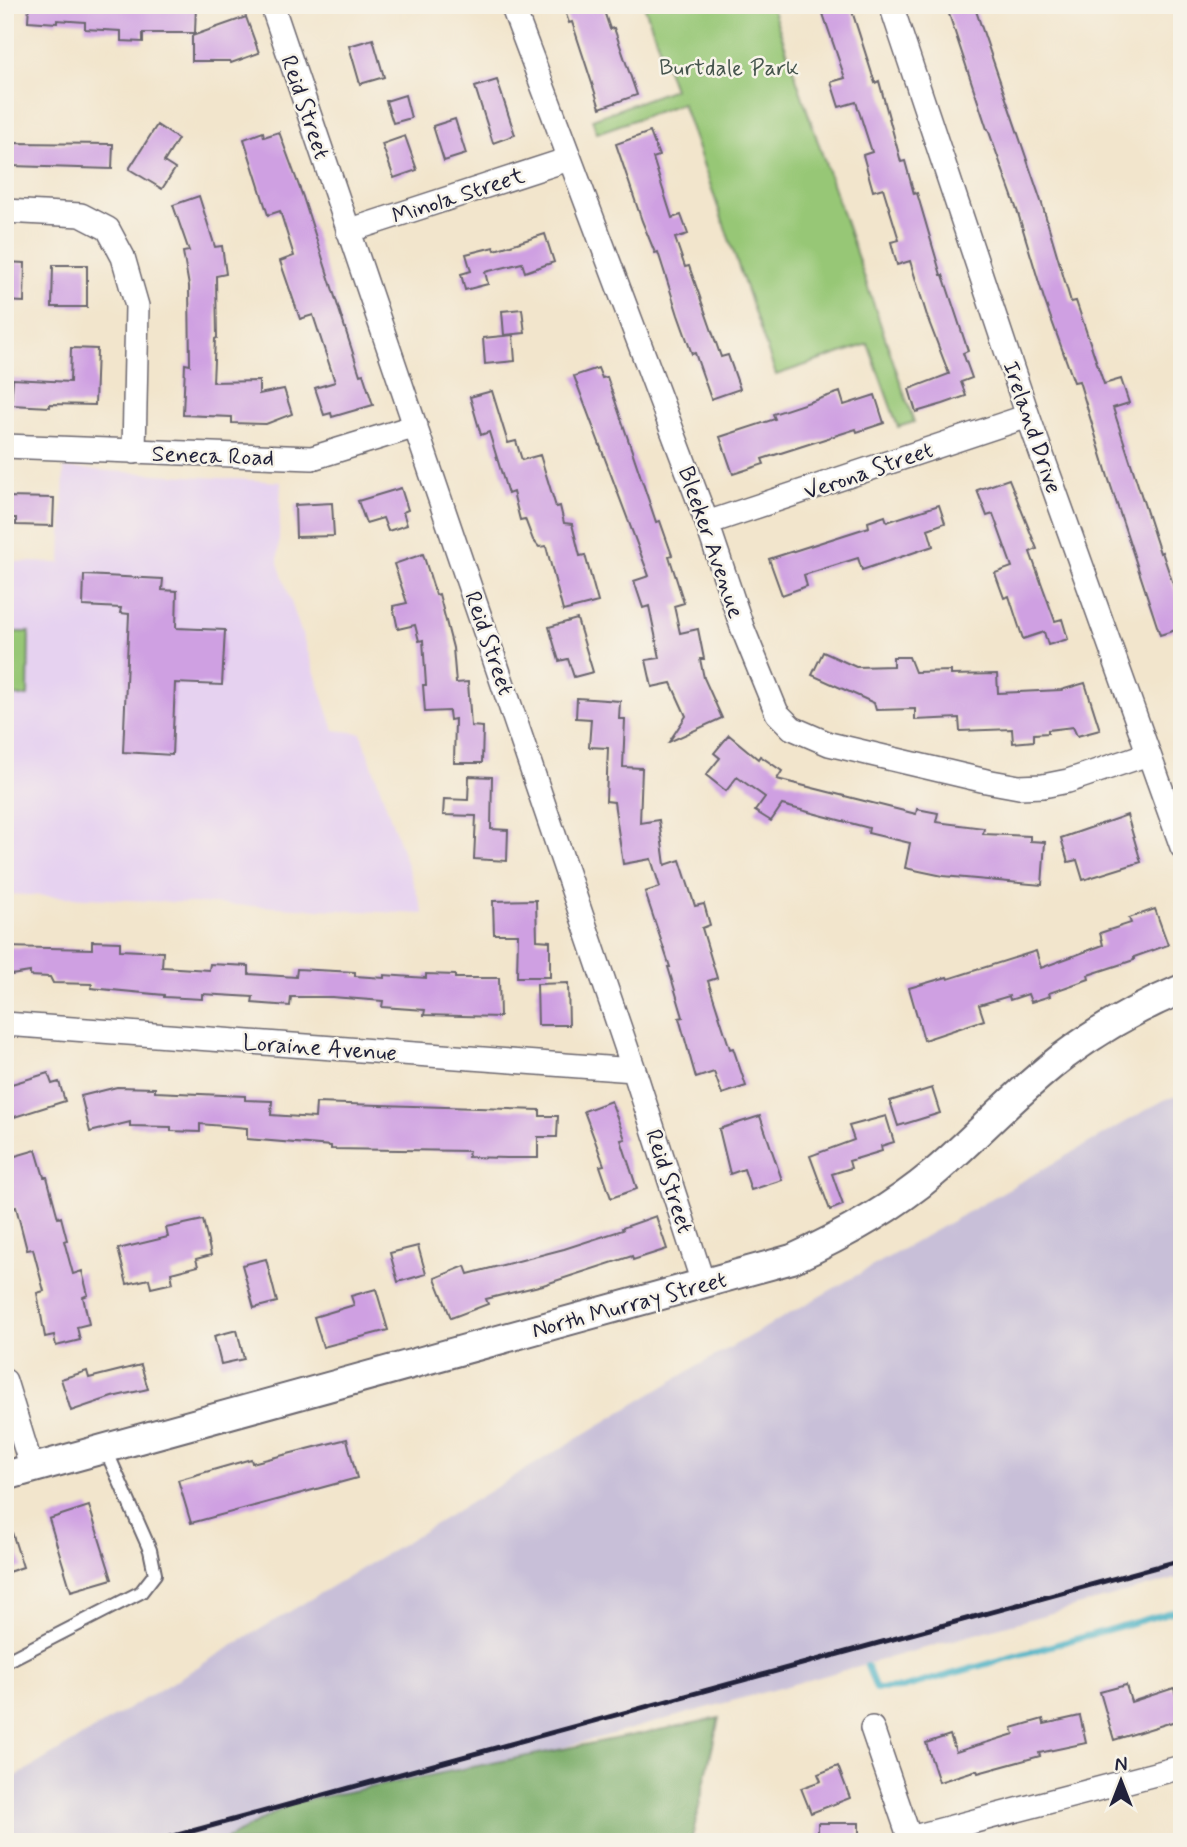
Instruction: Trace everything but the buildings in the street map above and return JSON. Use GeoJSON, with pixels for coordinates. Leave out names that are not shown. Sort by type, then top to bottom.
{"type":"FeatureCollection","features":[{"type":"Feature","properties":{"kind":"street","name":"Reid Street"},"geometry":{"type":"LineString","coordinates":[[272,5],[634,1070],[703,1283]]}},
{"type":"Feature","properties":{"kind":"street","name":"Bleeker Avenue"},"geometry":{"type":"LineString","coordinates":[[512,5],[777,713],[792,728],[829,744],[986,782],[1019,787],[1043,786],[1068,780],[1148,754]]}},
{"type":"Feature","properties":{"kind":"street","name":"Ireland Drive"},"geometry":{"type":"LineString","coordinates":[[891,5],[1028,416],[1182,847]]}},
{"type":"Feature","properties":{"kind":"street","name":"Minola Street"},"geometry":{"type":"LineString","coordinates":[[348,232],[569,159]]}},
{"type":"Feature","properties":{"kind":"street"},"geometry":{"type":"LineString","coordinates":[[5,211],[81,215],[108,229],[123,257],[137,306],[134,452]]}},
{"type":"Feature","properties":{"kind":"street","name":"Verona Street"},"geometry":{"type":"LineString","coordinates":[[707,523],[1028,416]]}},
{"type":"Feature","properties":{"kind":"street","name":"Seneca Road"},"geometry":{"type":"LineString","coordinates":[[5,446],[312,458],[416,426]]}},
{"type":"Feature","properties":{"kind":"street","name":"North Murray Street"},"geometry":{"type":"LineString","coordinates":[[18,1473],[792,1259],[840,1238],[883,1211],[933,1174],[1075,1048],[1134,1011],[1182,989]]}},
{"type":"Feature","properties":{"kind":"street","name":"Loraine Avenue"},"geometry":{"type":"LineString","coordinates":[[5,1024],[634,1070]]}},
{"type":"Feature","properties":{"kind":"street"},"geometry":{"type":"LineString","coordinates":[[5,1381],[18,1473]]}},
{"type":"Feature","properties":{"kind":"street"},"geometry":{"type":"LineString","coordinates":[[872,1728],[911,1840],[1181,1769]]}},
{"type":"Feature","properties":{"kind":"lane"},"geometry":{"type":"LineString","coordinates":[[5,1662],[141,1592],[155,1574],[150,1550],[105,1448]]}},
{"type":"Feature","properties":{"kind":"shaded area"},"geometry":{"type":"Polygon","coordinates":[[[64,468],[281,482],[278,563],[334,730],[361,733],[424,914],[5,894],[5,561],[61,563],[64,468]]]}},
{"type":"Feature","properties":{"kind":"shaded area"},"geometry":{"type":"Polygon","coordinates":[[[1182,1095],[1182,1577],[220,1842],[5,1842],[5,1783],[694,1368],[1166,1099],[1182,1095]]]}},
{"type":"Feature","properties":{"kind":"green space","name":"Burtdale Park"},"geometry":{"type":"Polygon","coordinates":[[[644,5],[771,5],[914,422],[898,427],[868,344],[776,375],[682,103],[597,133],[592,119],[674,89],[644,5]]]}},
{"type":"Feature","properties":{"kind":"green space"},"geometry":{"type":"Polygon","coordinates":[[[5,632],[29,632],[28,696],[5,696],[5,632]]]}},
{"type":"Feature","properties":{"kind":"green space"},"geometry":{"type":"Polygon","coordinates":[[[719,1718],[691,1842],[222,1842],[292,1803],[719,1718]]]}},
{"type":"Feature","properties":{"kind":"waterway"},"geometry":{"type":"LineString","coordinates":[[867,1666],[876,1689],[902,1688],[1182,1609]]}},
{"type":"Feature","properties":{"kind":"railway"},"geometry":{"type":"LineString","coordinates":[[152,1842],[1182,1560]]}}]}
